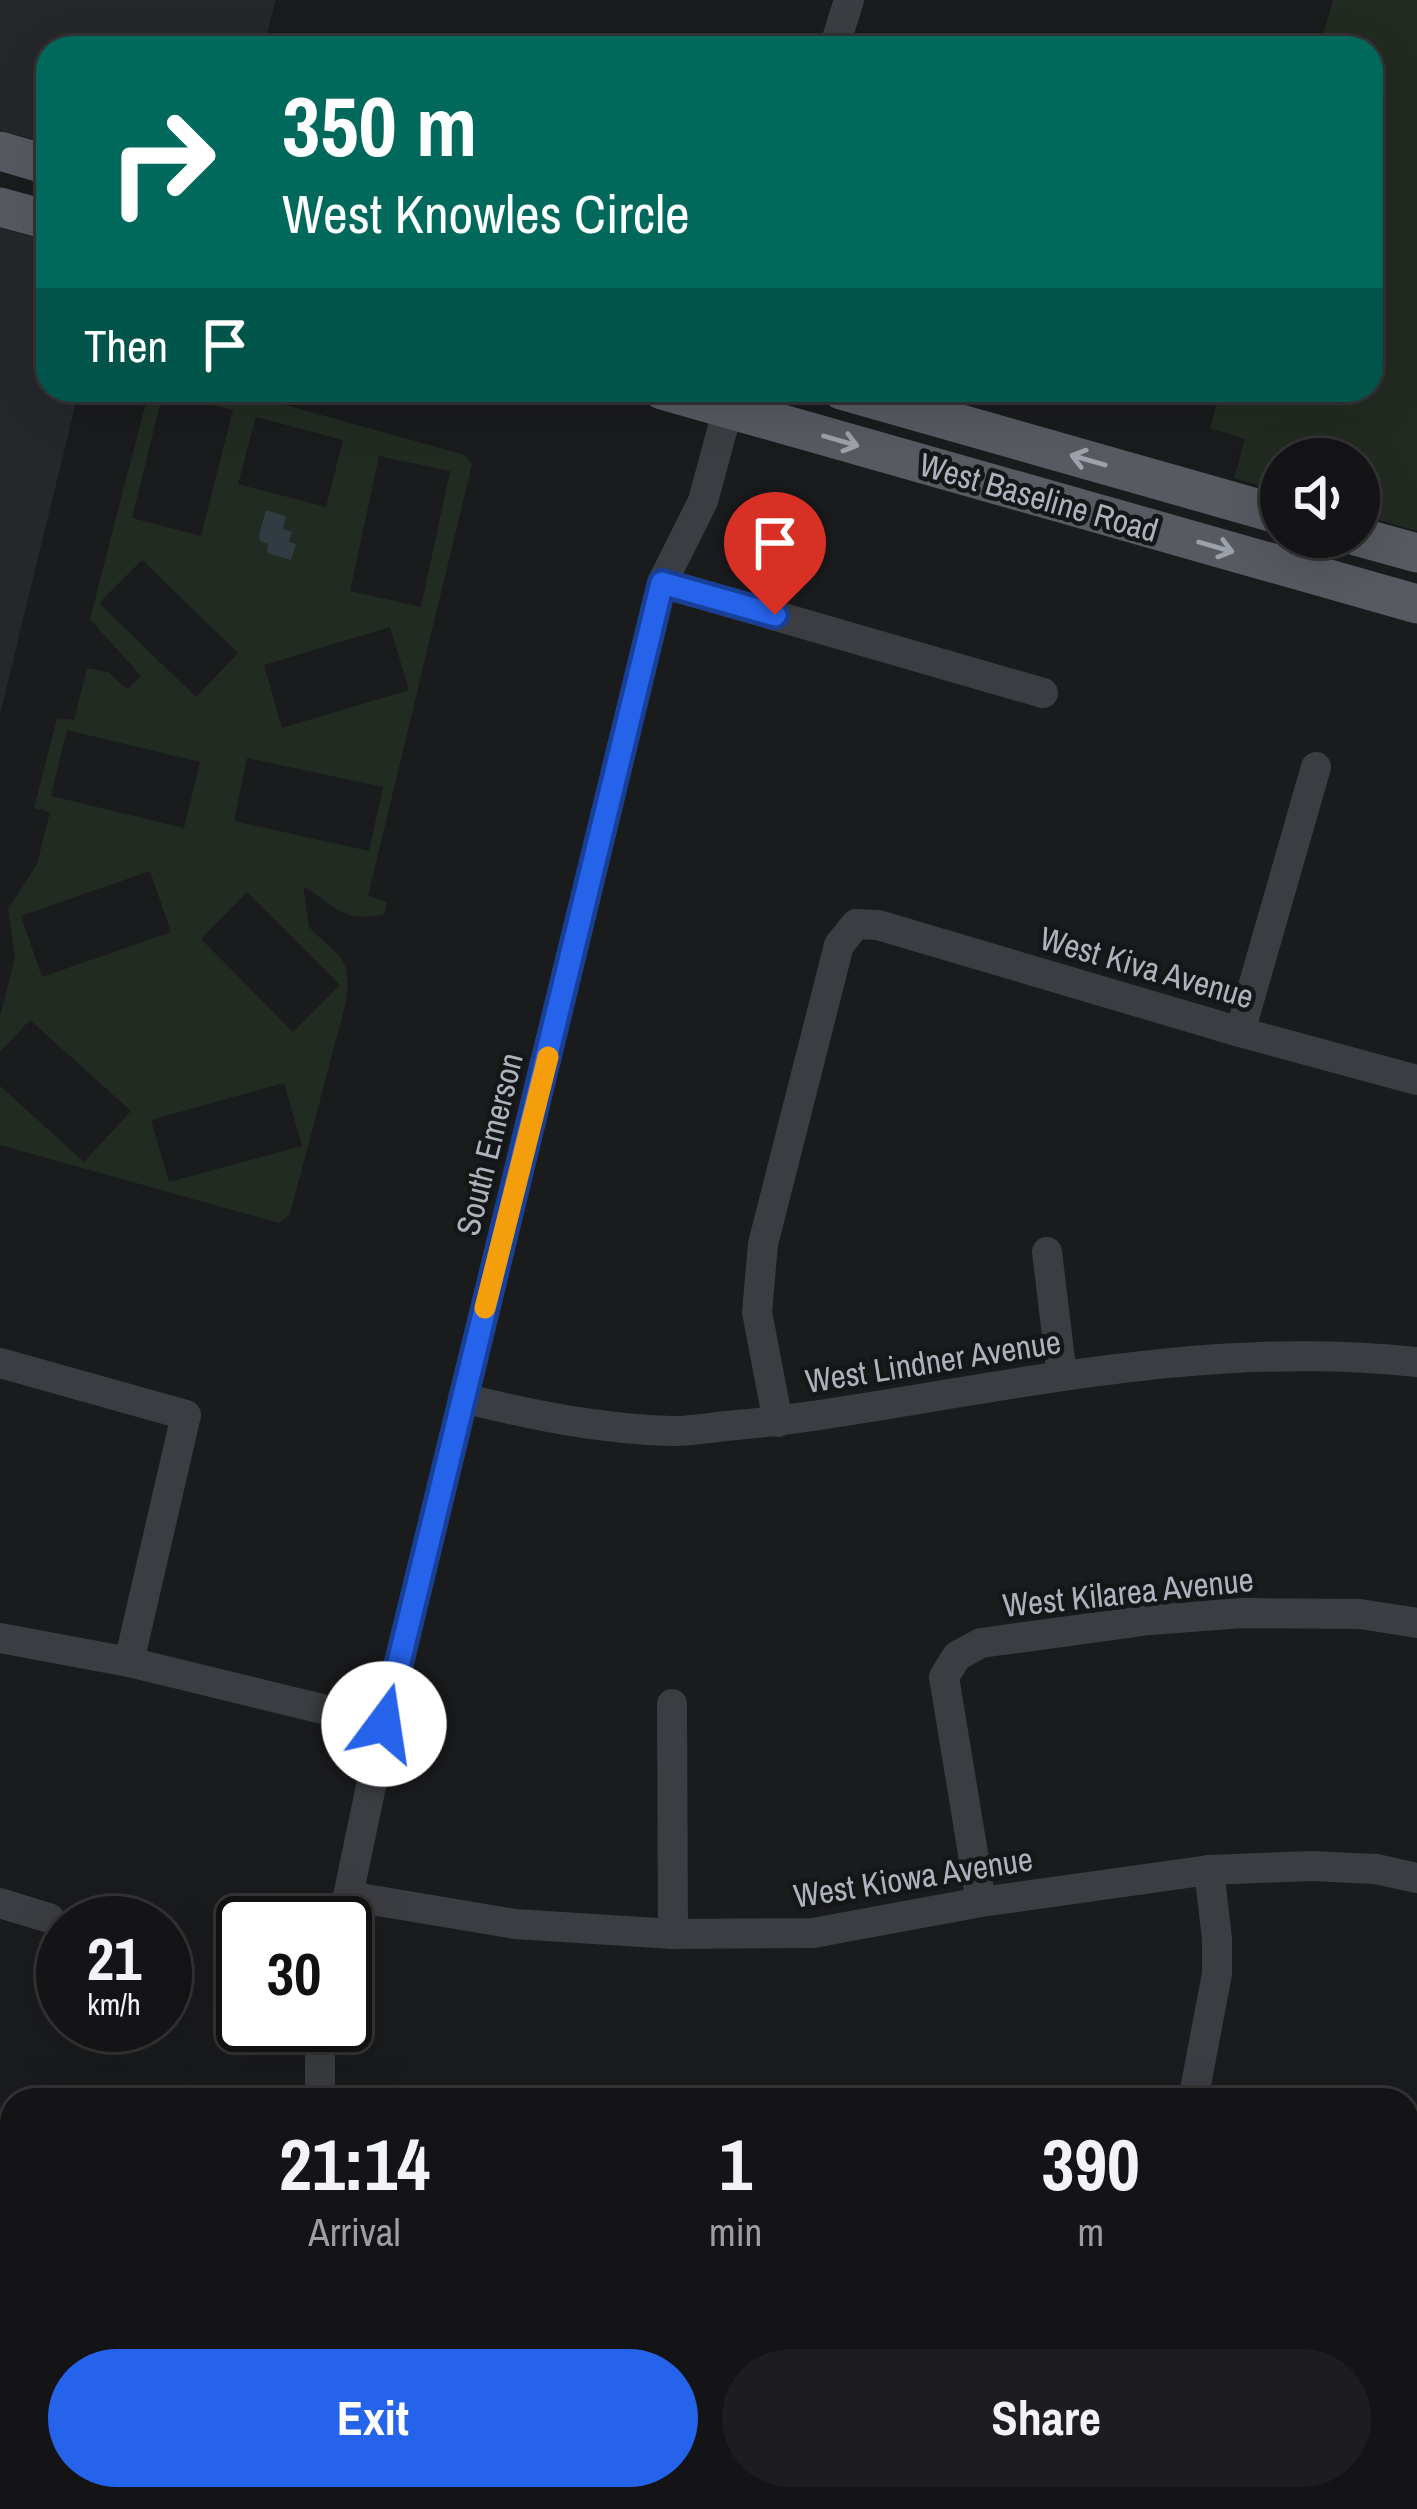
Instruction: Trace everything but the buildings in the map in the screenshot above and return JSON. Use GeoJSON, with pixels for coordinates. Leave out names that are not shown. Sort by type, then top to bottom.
{"type":"FeatureCollection","features":[{"type":"Feature","properties":{"kind":"main road"},"geometry":{"type":"LineString","coordinates":[[0,151],[36,162]]}},
{"type":"Feature","properties":{"kind":"main road"},"geometry":{"type":"LineString","coordinates":[[0,207],[36,217]]}},
{"type":"Feature","properties":{"kind":"main road","name":"West Baseline Road"},"geometry":{"type":"LineString","coordinates":[[738,402],[1417,604]]}},
{"type":"Feature","properties":{"kind":"main road","name":"West Baseline Road"},"geometry":{"type":"LineString","coordinates":[[883,402],[1260,509]]}},
{"type":"Feature","properties":{"kind":"main road"},"geometry":{"type":"LineString","coordinates":[[1380,543],[1417,554]]}},
{"type":"Feature","properties":{"kind":"street"},"geometry":{"type":"LineString","coordinates":[[838,36],[849,0]]}},
{"type":"Feature","properties":{"kind":"street","name":"South Emerson"},"geometry":{"type":"LineString","coordinates":[[345,1896],[662,583],[703,502],[730,402]]}},
{"type":"Feature","properties":{"kind":"street"},"geometry":{"type":"LineString","coordinates":[[662,583],[1043,693]]}},
{"type":"Feature","properties":{"kind":"street"},"geometry":{"type":"LineString","coordinates":[[1240,1032],[1316,766]]}},
{"type":"Feature","properties":{"kind":"street","name":"West Kiva Avenue"},"geometry":{"type":"LineString","coordinates":[[778,1422],[758,1312],[763,1244],[839,944],[856,924],[878,925],[1417,1080]]}},
{"type":"Feature","properties":{"kind":"street"},"geometry":{"type":"LineString","coordinates":[[1047,1252],[1062,1376]]}},
{"type":"Feature","properties":{"kind":"street","name":"West Lindner Avenue"},"geometry":{"type":"LineString","coordinates":[[463,1398],[562,1421],[673,1431],[778,1422],[1191,1359],[1372,1357],[1417,1362]]}},
{"type":"Feature","properties":{"kind":"street"},"geometry":{"type":"LineString","coordinates":[[0,1363],[186,1415],[129,1662]]}},
{"type":"Feature","properties":{"kind":"street","name":"West Kilarea Avenue"},"geometry":{"type":"LineString","coordinates":[[980,1902],[944,1677],[957,1656],[981,1642],[1243,1613],[1360,1614],[1417,1623]]}},
{"type":"Feature","properties":{"kind":"street"},"geometry":{"type":"LineString","coordinates":[[0,1638],[129,1662],[384,1724]]}},
{"type":"Feature","properties":{"kind":"street"},"geometry":{"type":"LineString","coordinates":[[673,1704],[673,1934]]}},
{"type":"Feature","properties":{"kind":"street","name":"West Kiowa Avenue"},"geometry":{"type":"LineString","coordinates":[[372,1912],[673,1934],[812,1933],[980,1902],[1209,1870],[1312,1866],[1376,1869],[1417,1878]]}},
{"type":"Feature","properties":{"kind":"street"},"geometry":{"type":"LineString","coordinates":[[1195,2088],[1217,1974],[1209,1870]]}},
{"type":"Feature","properties":{"kind":"street"},"geometry":{"type":"LineString","coordinates":[[0,1903],[36,1914]]}},
{"type":"Feature","properties":{"kind":"street"},"geometry":{"type":"LineString","coordinates":[[320,2052],[320,2088]]}},
{"type":"Feature","properties":{"kind":"shaded area"},"geometry":{"type":"Polygon","coordinates":[[[0,0],[276,0],[266,36],[36,36],[36,140],[0,130],[0,0]]]}},
{"type":"Feature","properties":{"kind":"shaded area"},"geometry":{"type":"Polygon","coordinates":[[[1333,0],[1417,0],[1417,531],[1380,520],[1380,438],[1260,438],[1260,486],[1234,478],[1245,439],[1210,428],[1218,402],[1383,402],[1383,36],[1322,36],[1333,0]]]}},
{"type":"Feature","properties":{"kind":"shaded area"},"geometry":{"type":"Polygon","coordinates":[[[0,228],[36,238],[36,402],[76,402],[0,714],[0,228]]]}},
{"type":"Feature","properties":{"kind":"shaded area"},"geometry":{"type":"Polygon","coordinates":[[[146,402],[161,402],[132,518],[201,536],[233,410],[200,402],[275,402],[465,455],[472,464],[368,896],[387,902],[384,914],[349,915],[303,886],[309,927],[345,965],[346,1002],[290,1214],[279,1223],[0,1145],[0,1086],[84,1162],[131,1111],[30,1020],[0,1052],[0,1016],[15,957],[8,909],[37,864],[50,812],[34,808],[57,718],[74,720],[87,668],[108,672],[127,689],[141,676],[90,619],[146,402]],[[256,417],[238,484],[326,507],[343,440],[256,417]],[[379,456],[350,591],[421,607],[450,471],[379,456]],[[142,560],[99,603],[196,697],[238,653],[142,560]],[[390,627],[264,665],[282,728],[409,690],[390,627]],[[67,730],[51,796],[184,828],[200,762],[67,730]],[[247,758],[234,821],[369,851],[383,787],[247,758]],[[150,871],[21,916],[42,977],[171,932],[150,871]],[[247,892],[201,939],[293,1032],[340,985],[247,892]],[[284,1083],[151,1120],[169,1182],[302,1146],[284,1083]]]}},
{"type":"Feature","properties":{"kind":"shaded area"},"geometry":{"type":"Polygon","coordinates":[[[266,510],[286,516],[283,529],[292,532],[289,542],[296,544],[291,560],[267,553],[268,544],[260,541],[266,510]]]}},
{"type":"Feature","properties":{"kind":"slow traffic"},"geometry":{"type":"LineString","coordinates":[[485,1308],[548,1057]]}},
{"type":"Feature","properties":{"kind":"route"},"geometry":{"type":"LineString","coordinates":[[384,1724],[662,583],[775,615]]}}]}
